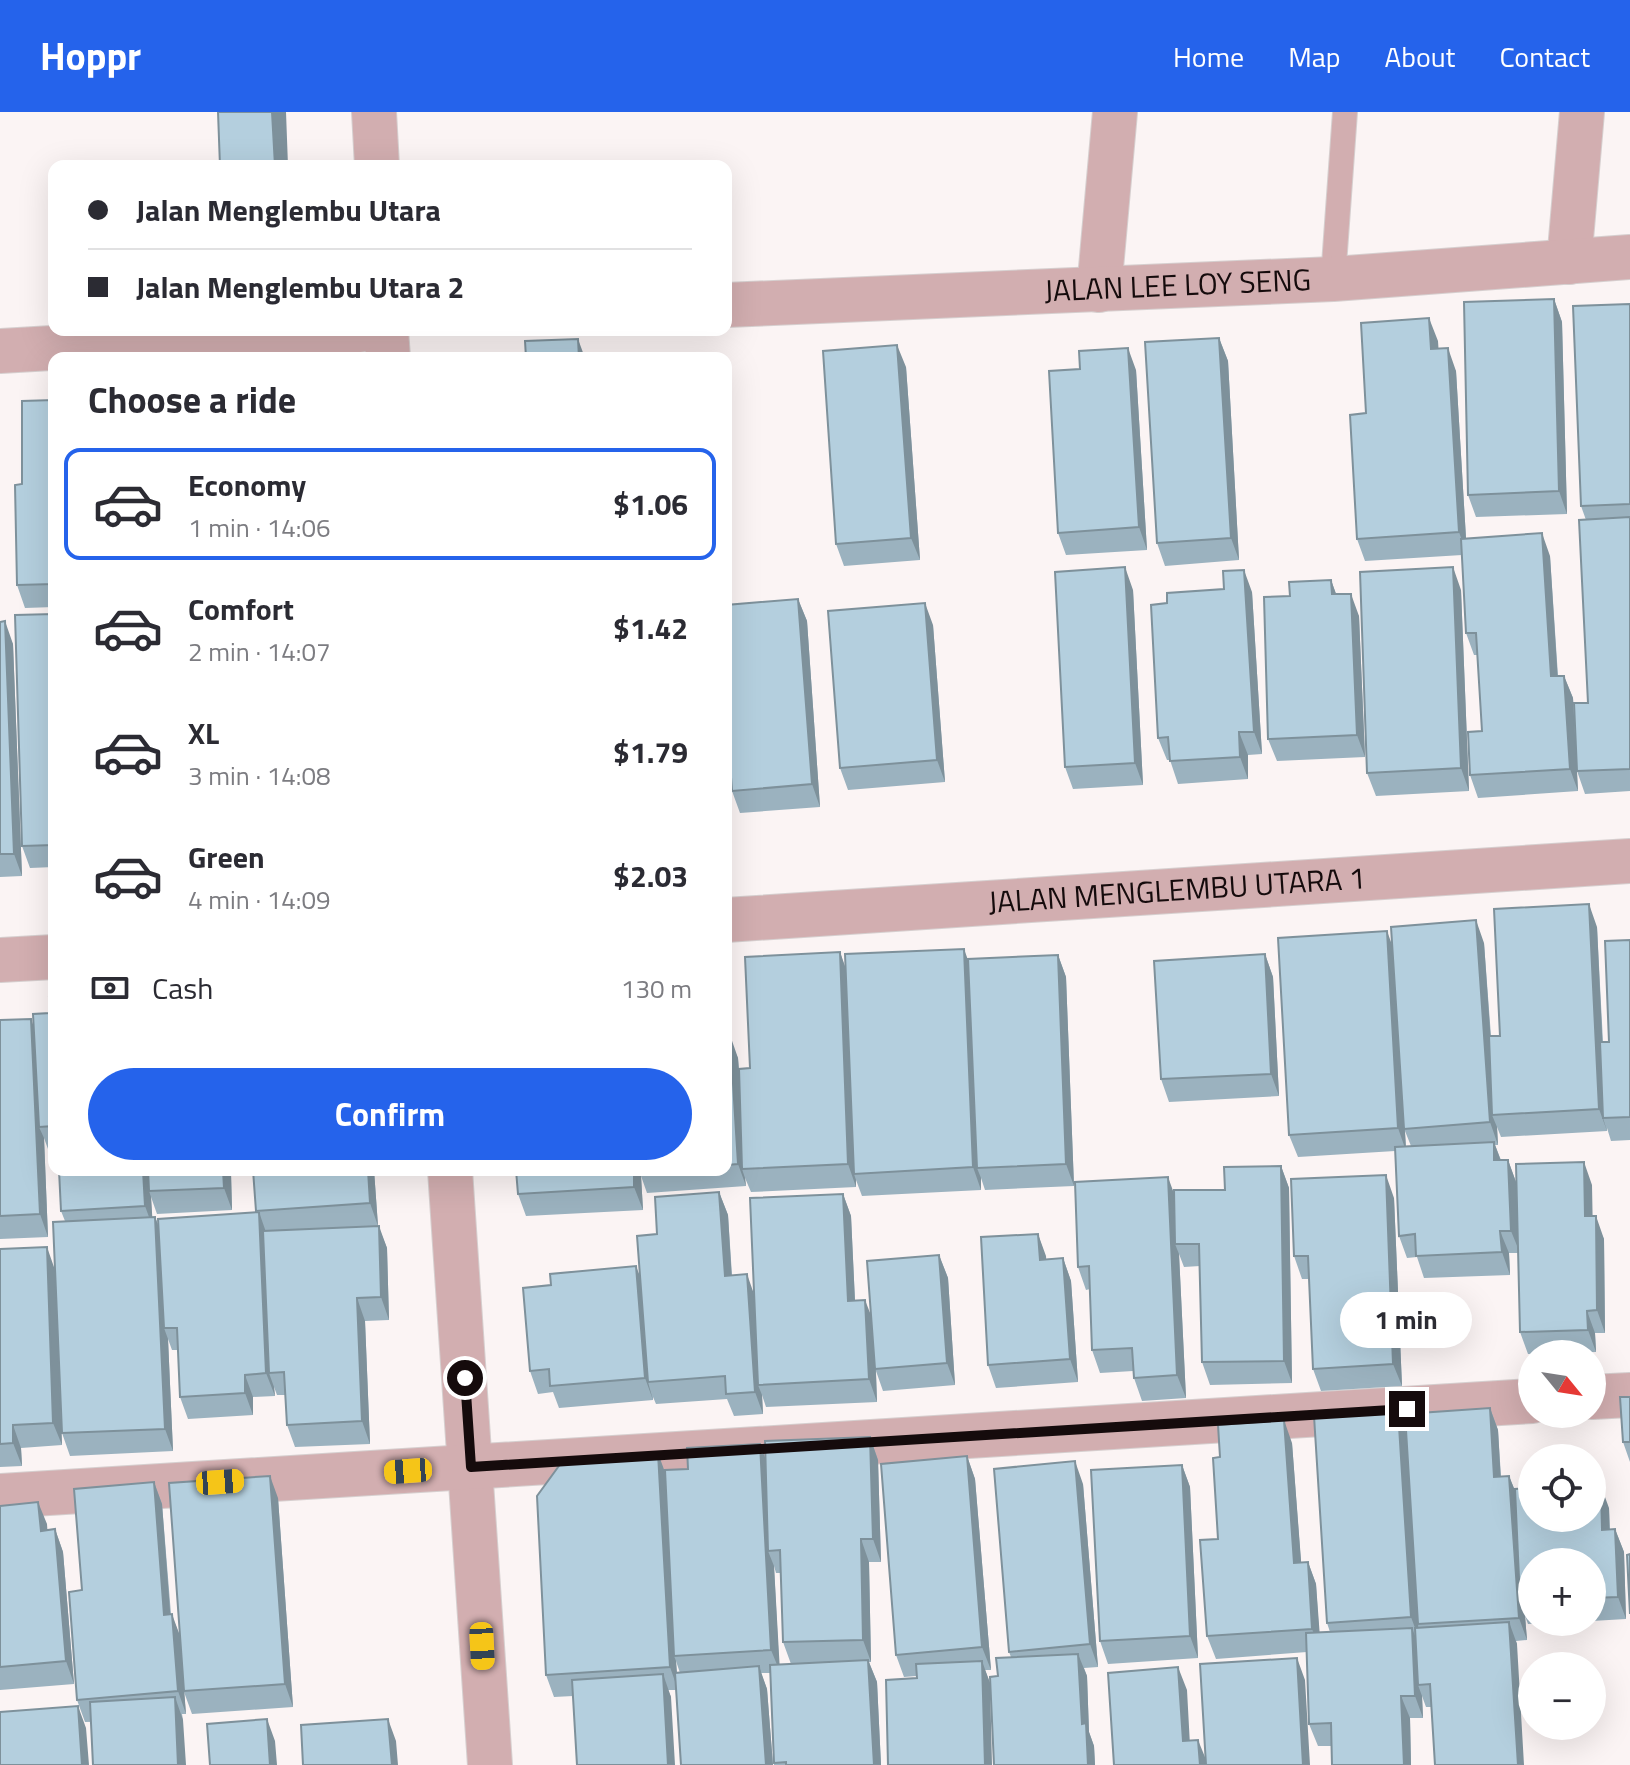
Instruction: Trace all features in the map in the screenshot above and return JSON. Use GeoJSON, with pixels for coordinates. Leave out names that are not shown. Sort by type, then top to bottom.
{"type":"FeatureCollection","features":[{"type":"Feature","properties":{"kind":"street"},"geometry":{"type":"LineString","coordinates":[[374,112],[377,160]]}},
{"type":"Feature","properties":{"kind":"street"},"geometry":{"type":"LineString","coordinates":[[1099,290],[1115,112]]}},
{"type":"Feature","properties":{"kind":"street"},"geometry":{"type":"LineString","coordinates":[[1569,262],[1582,112]]}},
{"type":"Feature","properties":{"kind":"street","name":"JALAN LEE LOY SENG"},"geometry":{"type":"LineString","coordinates":[[732,305],[1333,279],[1630,257]]}},
{"type":"Feature","properties":{"kind":"street"},"geometry":{"type":"LineString","coordinates":[[0,351],[256,336]]}},
{"type":"Feature","properties":{"kind":"street","name":"JALAN MENGLEMBU UTARA 1"},"geometry":{"type":"LineString","coordinates":[[732,920],[1630,861]]}},
{"type":"Feature","properties":{"kind":"street"},"geometry":{"type":"LineString","coordinates":[[0,960],[48,957]]}},
{"type":"Feature","properties":{"kind":"street"},"geometry":{"type":"LineString","coordinates":[[450,1176],[490,1765]]}},
{"type":"Feature","properties":{"kind":"street"},"geometry":{"type":"LineString","coordinates":[[1606,1396],[1630,1395]]}},
{"type":"Feature","properties":{"kind":"street"},"geometry":{"type":"LineString","coordinates":[[0,1496],[1518,1402]]}},
{"type":"Feature","properties":{"kind":"lane"},"geometry":{"type":"LineString","coordinates":[[1333,279],[1345,112]]}},
{"type":"Feature","properties":{"kind":"building"},"geometry":{"type":"Polygon","coordinates":[[[218,112],[272,112],[275,160],[220,160],[218,112]]]}},
{"type":"Feature","properties":{"kind":"building"},"geometry":{"type":"Polygon","coordinates":[[[1554,299],[1559,491],[1468,495],[1464,302],[1554,299]]]}},
{"type":"Feature","properties":{"kind":"building"},"geometry":{"type":"Polygon","coordinates":[[[1630,304],[1630,504],[1581,506],[1573,306],[1630,304]]]}},
{"type":"Feature","properties":{"kind":"building"},"geometry":{"type":"Polygon","coordinates":[[[1429,318],[1431,349],[1448,348],[1459,532],[1357,539],[1350,415],[1366,413],[1361,323],[1429,318]]]}},
{"type":"Feature","properties":{"kind":"building"},"geometry":{"type":"Polygon","coordinates":[[[1219,338],[1231,538],[1157,543],[1145,342],[1219,338]]]}},
{"type":"Feature","properties":{"kind":"building"},"geometry":{"type":"Polygon","coordinates":[[[578,339],[579,352],[526,352],[525,341],[578,339]]]}},
{"type":"Feature","properties":{"kind":"building"},"geometry":{"type":"Polygon","coordinates":[[[897,345],[911,538],[836,544],[823,351],[897,345]]]}},
{"type":"Feature","properties":{"kind":"building"},"geometry":{"type":"Polygon","coordinates":[[[1128,348],[1139,527],[1058,533],[1049,371],[1080,369],[1079,351],[1128,348]]]}},
{"type":"Feature","properties":{"kind":"building"},"geometry":{"type":"Polygon","coordinates":[[[48,400],[48,584],[17,585],[15,485],[22,484],[22,401],[48,400]]]}},
{"type":"Feature","properties":{"kind":"building"},"geometry":{"type":"Polygon","coordinates":[[[1630,517],[1630,769],[1577,771],[1574,703],[1588,703],[1579,520],[1630,517]]]}},
{"type":"Feature","properties":{"kind":"building"},"geometry":{"type":"Polygon","coordinates":[[[1542,533],[1551,676],[1564,676],[1570,769],[1470,775],[1468,732],[1482,731],[1476,633],[1466,633],[1461,539],[1542,533]]]}},
{"type":"Feature","properties":{"kind":"building"},"geometry":{"type":"Polygon","coordinates":[[[1125,567],[1135,763],[1065,767],[1055,572],[1125,567]]]}},
{"type":"Feature","properties":{"kind":"building"},"geometry":{"type":"Polygon","coordinates":[[[1453,567],[1461,768],[1367,773],[1360,572],[1453,567]]]}},
{"type":"Feature","properties":{"kind":"building"},"geometry":{"type":"Polygon","coordinates":[[[1244,570],[1254,732],[1239,732],[1240,757],[1170,761],[1168,737],[1158,738],[1151,605],[1167,603],[1167,593],[1224,589],[1223,571],[1244,570]]]}},
{"type":"Feature","properties":{"kind":"building"},"geometry":{"type":"Polygon","coordinates":[[[1331,580],[1332,594],[1351,594],[1357,735],[1268,739],[1264,597],[1290,596],[1289,582],[1331,580]]]}},
{"type":"Feature","properties":{"kind":"building"},"geometry":{"type":"Polygon","coordinates":[[[798,599],[812,784],[732,791],[732,604],[798,599]]]}},
{"type":"Feature","properties":{"kind":"building"},"geometry":{"type":"Polygon","coordinates":[[[925,603],[937,760],[840,768],[828,611],[925,603]]]}},
{"type":"Feature","properties":{"kind":"building"},"geometry":{"type":"Polygon","coordinates":[[[48,614],[48,845],[22,846],[15,615],[48,614]]]}},
{"type":"Feature","properties":{"kind":"building"},"geometry":{"type":"Polygon","coordinates":[[[5,621],[14,854],[0,854],[0,622],[5,621]]]}},
{"type":"Feature","properties":{"kind":"building"},"geometry":{"type":"Polygon","coordinates":[[[1589,904],[1599,1109],[1492,1115],[1489,1036],[1500,1036],[1494,909],[1589,904]]]}},
{"type":"Feature","properties":{"kind":"building"},"geometry":{"type":"Polygon","coordinates":[[[1476,920],[1490,1122],[1404,1129],[1391,927],[1476,920]]]}},
{"type":"Feature","properties":{"kind":"building"},"geometry":{"type":"Polygon","coordinates":[[[1387,931],[1398,1128],[1289,1135],[1278,938],[1387,931]]]}},
{"type":"Feature","properties":{"kind":"building"},"geometry":{"type":"Polygon","coordinates":[[[1630,940],[1630,1117],[1603,1118],[1600,1042],[1609,1042],[1605,941],[1630,940]]]}},
{"type":"Feature","properties":{"kind":"building"},"geometry":{"type":"Polygon","coordinates":[[[964,949],[973,1167],[854,1174],[845,954],[964,949]]]}},
{"type":"Feature","properties":{"kind":"building"},"geometry":{"type":"Polygon","coordinates":[[[840,952],[848,1164],[742,1169],[739,1069],[750,1068],[745,957],[840,952]]]}},
{"type":"Feature","properties":{"kind":"building"},"geometry":{"type":"Polygon","coordinates":[[[1265,954],[1271,1074],[1161,1079],[1154,961],[1265,954]]]}},
{"type":"Feature","properties":{"kind":"building"},"geometry":{"type":"Polygon","coordinates":[[[1058,955],[1066,1164],[977,1168],[968,959],[1058,955]]]}},
{"type":"Feature","properties":{"kind":"building"},"geometry":{"type":"Polygon","coordinates":[[[48,1013],[48,1126],[39,1127],[33,1014],[48,1013]]]}},
{"type":"Feature","properties":{"kind":"building"},"geometry":{"type":"Polygon","coordinates":[[[31,1019],[40,1214],[0,1216],[0,1020],[31,1019]]]}},
{"type":"Feature","properties":{"kind":"building"},"geometry":{"type":"Polygon","coordinates":[[[732,1067],[738,1164],[732,1164],[732,1067]]]}},
{"type":"Feature","properties":{"kind":"building"},"geometry":{"type":"Polygon","coordinates":[[[1494,1142],[1494,1160],[1508,1160],[1511,1231],[1500,1231],[1502,1252],[1416,1256],[1415,1234],[1399,1236],[1395,1147],[1494,1142]]]}},
{"type":"Feature","properties":{"kind":"building"},"geometry":{"type":"Polygon","coordinates":[[[1584,1162],[1585,1216],[1596,1216],[1597,1310],[1587,1311],[1588,1330],[1520,1332],[1516,1164],[1584,1162]]]}},
{"type":"Feature","properties":{"kind":"building"},"geometry":{"type":"Polygon","coordinates":[[[1281,1166],[1284,1361],[1202,1362],[1199,1244],[1175,1244],[1174,1190],[1225,1190],[1224,1167],[1281,1166]]]}},
{"type":"Feature","properties":{"kind":"building"},"geometry":{"type":"Polygon","coordinates":[[[1386,1175],[1393,1364],[1313,1369],[1308,1256],[1294,1256],[1291,1179],[1386,1175]]]}},
{"type":"Feature","properties":{"kind":"building"},"geometry":{"type":"Polygon","coordinates":[[[59,1176],[143,1176],[145,1206],[61,1211],[59,1176]]]}},
{"type":"Feature","properties":{"kind":"building"},"geometry":{"type":"Polygon","coordinates":[[[148,1176],[223,1176],[224,1188],[149,1191],[148,1176]]]}},
{"type":"Feature","properties":{"kind":"building"},"geometry":{"type":"Polygon","coordinates":[[[253,1176],[368,1176],[370,1203],[256,1211],[253,1176]]]}},
{"type":"Feature","properties":{"kind":"building"},"geometry":{"type":"Polygon","coordinates":[[[516,1176],[634,1176],[634,1187],[518,1194],[516,1176]]]}},
{"type":"Feature","properties":{"kind":"building"},"geometry":{"type":"Polygon","coordinates":[[[1168,1177],[1177,1375],[1134,1378],[1132,1348],[1092,1350],[1089,1266],[1078,1267],[1075,1182],[1168,1177]]]}},
{"type":"Feature","properties":{"kind":"building"},"geometry":{"type":"Polygon","coordinates":[[[719,1192],[725,1276],[747,1274],[755,1392],[726,1394],[725,1376],[648,1382],[637,1236],[657,1234],[655,1197],[719,1192]]]}},
{"type":"Feature","properties":{"kind":"building"},"geometry":{"type":"Polygon","coordinates":[[[843,1194],[848,1301],[865,1300],[869,1379],[758,1385],[750,1198],[843,1194]]]}},
{"type":"Feature","properties":{"kind":"building"},"geometry":{"type":"Polygon","coordinates":[[[259,1212],[266,1373],[245,1375],[245,1393],[180,1397],[177,1328],[164,1328],[158,1219],[259,1212]]]}},
{"type":"Feature","properties":{"kind":"building"},"geometry":{"type":"Polygon","coordinates":[[[155,1217],[165,1429],[62,1433],[53,1222],[155,1217]]]}},
{"type":"Feature","properties":{"kind":"building"},"geometry":{"type":"Polygon","coordinates":[[[379,1226],[381,1297],[357,1298],[362,1421],[287,1425],[284,1372],[269,1373],[263,1231],[379,1226]]]}},
{"type":"Feature","properties":{"kind":"building"},"geometry":{"type":"Polygon","coordinates":[[[1038,1234],[1040,1260],[1063,1258],[1070,1359],[988,1365],[981,1237],[1038,1234]]]}},
{"type":"Feature","properties":{"kind":"building"},"geometry":{"type":"Polygon","coordinates":[[[47,1247],[53,1423],[13,1425],[13,1443],[0,1444],[0,1249],[47,1247]]]}},
{"type":"Feature","properties":{"kind":"building"},"geometry":{"type":"Polygon","coordinates":[[[939,1255],[947,1363],[875,1369],[867,1261],[939,1255]]]}},
{"type":"Feature","properties":{"kind":"building"},"geometry":{"type":"Polygon","coordinates":[[[636,1266],[645,1378],[550,1386],[549,1369],[530,1371],[523,1288],[551,1285],[550,1274],[636,1266]]]}},
{"type":"Feature","properties":{"kind":"building"},"geometry":{"type":"Polygon","coordinates":[[[1620,1397],[1630,1397],[1630,1442],[1623,1442],[1620,1397]]]}},
{"type":"Feature","properties":{"kind":"building"},"geometry":{"type":"Polygon","coordinates":[[[1490,1408],[1494,1477],[1509,1476],[1518,1618],[1418,1624],[1405,1414],[1490,1408]]]}},
{"type":"Feature","properties":{"kind":"building"},"geometry":{"type":"Polygon","coordinates":[[[1398,1410],[1411,1617],[1327,1623],[1314,1416],[1398,1410]]]}},
{"type":"Feature","properties":{"kind":"building"},"geometry":{"type":"Polygon","coordinates":[[[1284,1420],[1294,1563],[1308,1562],[1312,1629],[1207,1636],[1200,1540],[1218,1539],[1213,1458],[1220,1457],[1218,1425],[1284,1420]]]}},
{"type":"Feature","properties":{"kind":"building"},"geometry":{"type":"Polygon","coordinates":[[[870,1437],[873,1539],[861,1539],[863,1640],[783,1642],[780,1550],[768,1551],[765,1441],[870,1437]]]}},
{"type":"Feature","properties":{"kind":"building"},"geometry":{"type":"Polygon","coordinates":[[[760,1444],[771,1650],[674,1656],[665,1470],[688,1469],[687,1448],[760,1444]]]}},
{"type":"Feature","properties":{"kind":"building"},"geometry":{"type":"Polygon","coordinates":[[[658,1453],[670,1667],[546,1675],[537,1496],[564,1459],[658,1453]]]}},
{"type":"Feature","properties":{"kind":"building"},"geometry":{"type":"Polygon","coordinates":[[[967,1456],[982,1647],[896,1655],[881,1464],[967,1456]]]}},
{"type":"Feature","properties":{"kind":"building"},"geometry":{"type":"Polygon","coordinates":[[[1075,1461],[1090,1644],[1009,1652],[994,1469],[1075,1461]]]}},
{"type":"Feature","properties":{"kind":"building"},"geometry":{"type":"Polygon","coordinates":[[[1182,1465],[1190,1636],[1100,1641],[1091,1470],[1182,1465]]]}},
{"type":"Feature","properties":{"kind":"building"},"geometry":{"type":"Polygon","coordinates":[[[270,1476],[285,1684],[184,1691],[169,1483],[270,1476]]]}},
{"type":"Feature","properties":{"kind":"building"},"geometry":{"type":"Polygon","coordinates":[[[154,1482],[164,1615],[172,1614],[178,1691],[77,1700],[69,1592],[82,1590],[74,1489],[154,1482]]]}},
{"type":"Feature","properties":{"kind":"building"},"geometry":{"type":"Polygon","coordinates":[[[1515,1489],[1518,1489],[1518,1532],[1606,1532],[1615,1529],[1618,1597],[1606,1597],[1606,1548],[1518,1548],[1518,1556],[1515,1489]]]}},
{"type":"Feature","properties":{"kind":"building"},"geometry":{"type":"Polygon","coordinates":[[[38,1502],[41,1531],[55,1529],[66,1661],[0,1667],[0,1506],[38,1502]]]}},
{"type":"Feature","properties":{"kind":"building"},"geometry":{"type":"Polygon","coordinates":[[[1630,1554],[1630,1614],[1627,1555],[1630,1554]]]}},
{"type":"Feature","properties":{"kind":"building"},"geometry":{"type":"Polygon","coordinates":[[[1509,1622],[1518,1765],[1435,1765],[1430,1684],[1418,1685],[1415,1628],[1509,1622]]]}},
{"type":"Feature","properties":{"kind":"building"},"geometry":{"type":"Polygon","coordinates":[[[1412,1628],[1415,1696],[1401,1696],[1404,1765],[1332,1765],[1331,1723],[1309,1724],[1306,1633],[1412,1628]]]}},
{"type":"Feature","properties":{"kind":"building"},"geometry":{"type":"Polygon","coordinates":[[[1078,1654],[1088,1765],[994,1765],[990,1677],[998,1676],[996,1658],[1078,1654]]]}},
{"type":"Feature","properties":{"kind":"building"},"geometry":{"type":"Polygon","coordinates":[[[1297,1658],[1303,1765],[1206,1765],[1200,1664],[1297,1658]]]}},
{"type":"Feature","properties":{"kind":"building"},"geometry":{"type":"Polygon","coordinates":[[[868,1660],[874,1765],[774,1763],[770,1665],[868,1660]]]}},
{"type":"Feature","properties":{"kind":"building"},"geometry":{"type":"Polygon","coordinates":[[[982,1661],[985,1765],[888,1765],[886,1680],[917,1678],[916,1664],[982,1661]]]}},
{"type":"Feature","properties":{"kind":"building"},"geometry":{"type":"Polygon","coordinates":[[[759,1666],[766,1765],[681,1765],[675,1673],[759,1666]]]}},
{"type":"Feature","properties":{"kind":"building"},"geometry":{"type":"Polygon","coordinates":[[[1178,1667],[1183,1741],[1198,1740],[1200,1765],[1114,1765],[1108,1673],[1178,1667]]]}},
{"type":"Feature","properties":{"kind":"building"},"geometry":{"type":"Polygon","coordinates":[[[663,1674],[668,1765],[577,1765],[572,1680],[663,1674]]]}},
{"type":"Feature","properties":{"kind":"building"},"geometry":{"type":"Polygon","coordinates":[[[175,1697],[178,1765],[93,1765],[90,1702],[175,1697]]]}},
{"type":"Feature","properties":{"kind":"building"},"geometry":{"type":"Polygon","coordinates":[[[78,1706],[82,1765],[0,1765],[0,1712],[78,1706]]]}},
{"type":"Feature","properties":{"kind":"building"},"geometry":{"type":"Polygon","coordinates":[[[267,1719],[270,1765],[210,1765],[207,1724],[267,1719]]]}},
{"type":"Feature","properties":{"kind":"building"},"geometry":{"type":"Polygon","coordinates":[[[388,1719],[392,1765],[303,1765],[301,1725],[388,1719]]]}},
{"type":"Feature","properties":{"kind":"route"},"geometry":{"type":"LineString","coordinates":[[465,1378],[471,1467],[1407,1409]]}}]}
